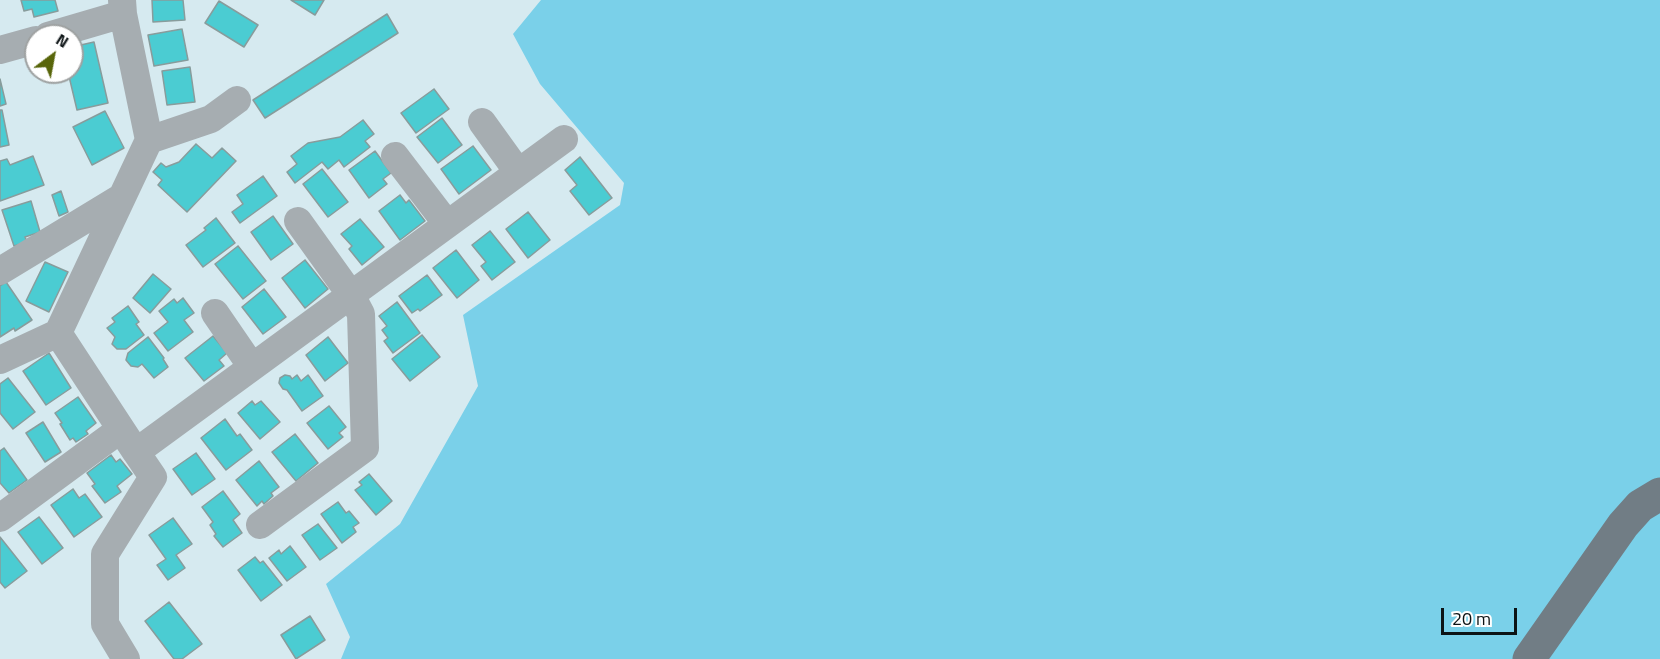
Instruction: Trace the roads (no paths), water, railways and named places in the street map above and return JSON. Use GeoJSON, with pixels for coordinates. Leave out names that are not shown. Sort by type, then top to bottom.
{"type":"FeatureCollection","features":[{"type":"Feature","properties":{"kind":"main road"},"geometry":{"type":"LineString","coordinates":[[1529,659],[1623,525],[1640,506],[1660,494]]}},
{"type":"Feature","properties":{"kind":"street"},"geometry":{"type":"LineString","coordinates":[[0,360],[58,333],[149,140],[122,7],[79,24]]}},
{"type":"Feature","properties":{"kind":"street"},"geometry":{"type":"LineString","coordinates":[[0,50],[24,43]]}},
{"type":"Feature","properties":{"kind":"street"},"geometry":{"type":"LineString","coordinates":[[149,140],[211,119],[237,100]]}},
{"type":"Feature","properties":{"kind":"street"},"geometry":{"type":"LineString","coordinates":[[482,122],[518,172]]}},
{"type":"Feature","properties":{"kind":"street"},"geometry":{"type":"LineString","coordinates":[[0,518],[252,367],[564,139]]}},
{"type":"Feature","properties":{"kind":"street"},"geometry":{"type":"LineString","coordinates":[[396,156],[447,224]]}},
{"type":"Feature","properties":{"kind":"street"},"geometry":{"type":"LineString","coordinates":[[0,271],[122,198]]}},
{"type":"Feature","properties":{"kind":"street"},"geometry":{"type":"LineString","coordinates":[[260,525],[365,448],[361,314],[351,295],[298,221]]}},
{"type":"Feature","properties":{"kind":"street"},"geometry":{"type":"LineString","coordinates":[[215,313],[252,367]]}},
{"type":"Feature","properties":{"kind":"street"},"geometry":{"type":"LineString","coordinates":[[58,333],[153,477],[105,554],[105,624],[126,659]]}}]}
